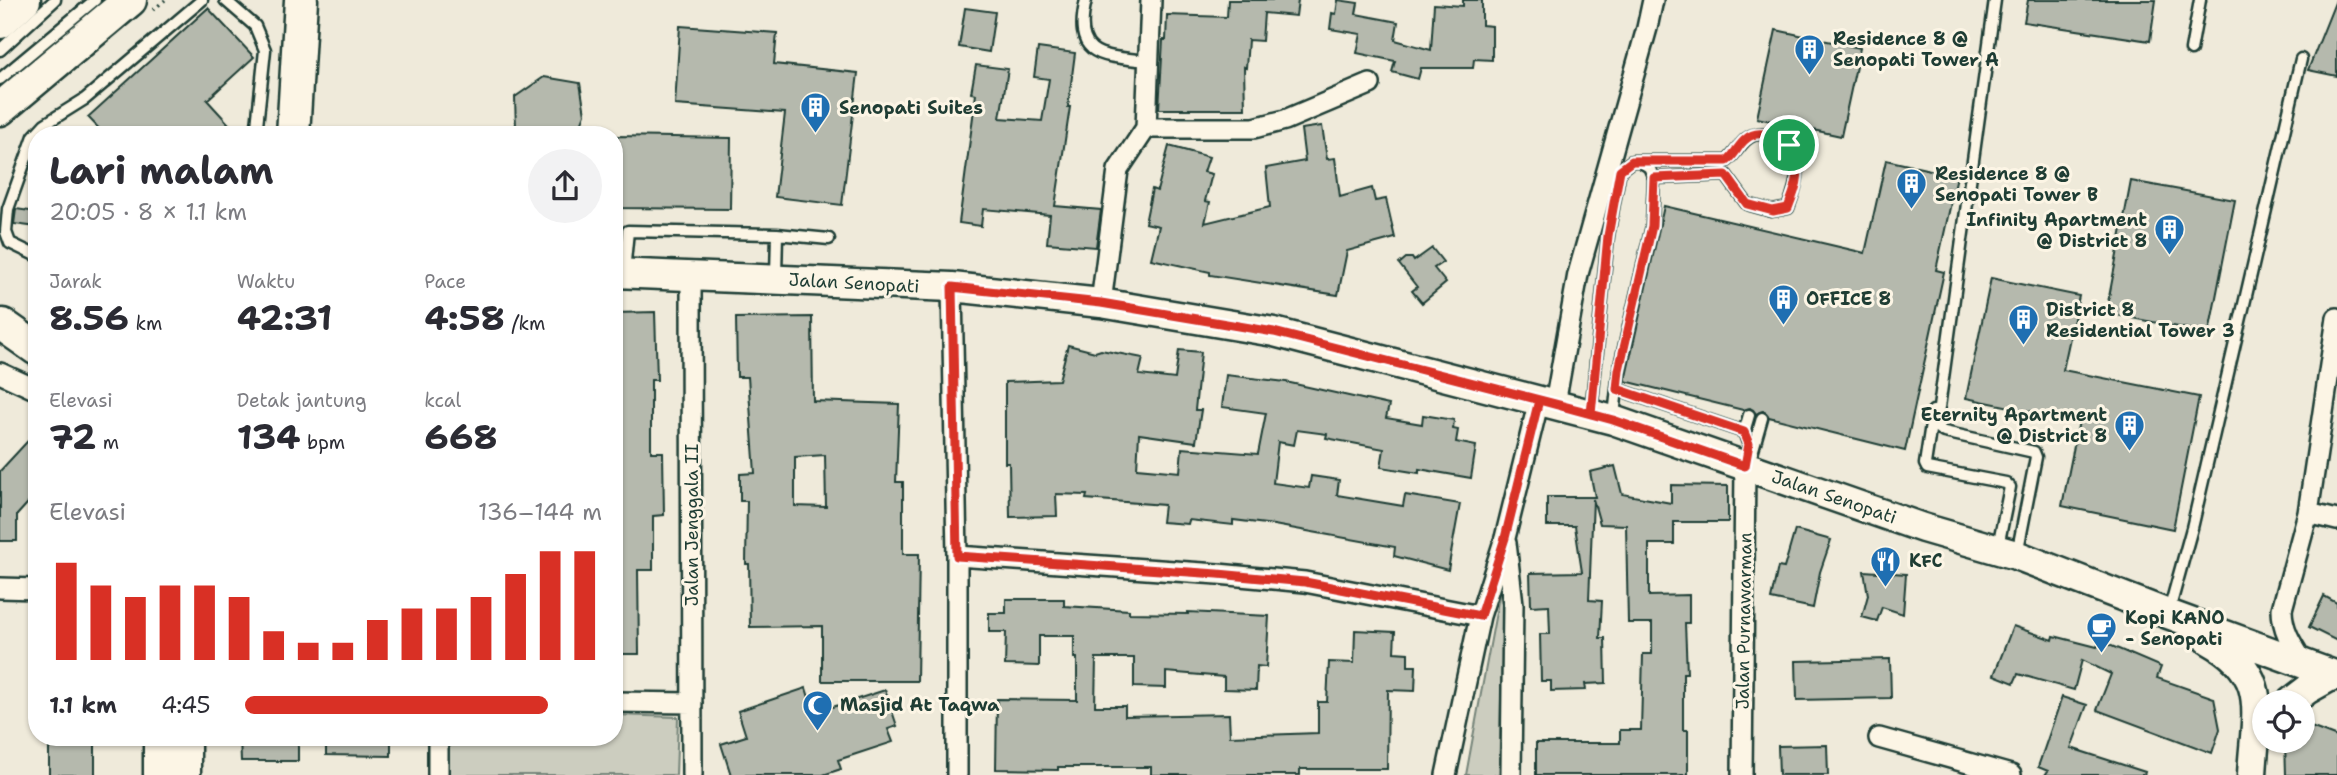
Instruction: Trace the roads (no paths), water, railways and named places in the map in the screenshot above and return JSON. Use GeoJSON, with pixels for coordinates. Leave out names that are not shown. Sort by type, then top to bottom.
{"type":"FeatureCollection","features":[{"type":"Feature","properties":{"kind":"main road"},"geometry":{"type":"LineString","coordinates":[[0,22],[24,0]]}},
{"type":"Feature","properties":{"kind":"main road"},"geometry":{"type":"LineString","coordinates":[[0,109],[130,0]]}},
{"type":"Feature","properties":{"kind":"main road"},"geometry":{"type":"LineString","coordinates":[[294,126],[301,0]]}},
{"type":"Feature","properties":{"kind":"main road","name":"Jalan Senopati"},"geometry":{"type":"LineString","coordinates":[[623,273],[952,287],[1101,303],[1274,332],[1602,417],[1923,528],[2007,553],[2335,676]]}},
{"type":"Feature","properties":{"kind":"main road"},"geometry":{"type":"LineString","coordinates":[[1,334],[28,333]]}},
{"type":"Feature","properties":{"kind":"main road"},"geometry":{"type":"LineString","coordinates":[[1,334],[28,345]]}},
{"type":"Feature","properties":{"kind":"main road"},"geometry":{"type":"LineString","coordinates":[[1,334],[28,355]]}},
{"type":"Feature","properties":{"kind":"main road"},"geometry":{"type":"LineString","coordinates":[[2168,614],[2227,650],[2251,678],[2256,693],[2252,775]]}},
{"type":"Feature","properties":{"kind":"main road"},"geometry":{"type":"LineString","coordinates":[[2307,690],[2335,676]]}},
{"type":"Feature","properties":{"kind":"main road"},"geometry":{"type":"LineString","coordinates":[[160,746],[160,775]]}},
{"type":"Feature","properties":{"kind":"main road"},"geometry":{"type":"LineString","coordinates":[[184,746],[184,775]]}},
{"type":"Feature","properties":{"kind":"main road"},"geometry":{"type":"LineString","coordinates":[[2258,775],[2266,753]]}},
{"type":"Feature","properties":{"kind":"street"},"geometry":{"type":"LineString","coordinates":[[1101,303],[1118,170],[1146,128],[1151,0]]}},
{"type":"Feature","properties":{"kind":"street"},"geometry":{"type":"LineString","coordinates":[[1446,775],[1480,616],[1501,575],[1505,538],[1547,402],[1578,274],[1653,0]]}},
{"type":"Feature","properties":{"kind":"street"},"geometry":{"type":"LineString","coordinates":[[1146,128],[1254,128],[1285,120],[1370,84]]}},
{"type":"Feature","properties":{"kind":"street","name":"Jalan Jenggala II"},"geometry":{"type":"LineString","coordinates":[[691,275],[692,775]]}},
{"type":"Feature","properties":{"kind":"street"},"geometry":{"type":"LineString","coordinates":[[952,287],[957,556],[957,775]]}},
{"type":"Feature","properties":{"kind":"street"},"geometry":{"type":"LineString","coordinates":[[2305,665],[2288,638],[2282,623],[2282,609],[2308,513],[2337,318]]}},
{"type":"Feature","properties":{"kind":"street"},"geometry":{"type":"LineString","coordinates":[[0,373],[28,386]]}},
{"type":"Feature","properties":{"kind":"street","name":"Jalan Purnawarman"},"geometry":{"type":"LineString","coordinates":[[1742,775],[1747,467]]}},
{"type":"Feature","properties":{"kind":"street"},"geometry":{"type":"LineString","coordinates":[[2308,513],[2337,520]]}},
{"type":"Feature","properties":{"kind":"street"},"geometry":{"type":"LineString","coordinates":[[957,556],[1305,582],[1480,616]]}},
{"type":"Feature","properties":{"kind":"street"},"geometry":{"type":"LineString","coordinates":[[1501,575],[1513,604],[1511,775]]}},
{"type":"Feature","properties":{"kind":"street"},"geometry":{"type":"LineString","coordinates":[[0,588],[28,589]]}},
{"type":"Feature","properties":{"kind":"street"},"geometry":{"type":"LineString","coordinates":[[623,702],[692,703]]}},
{"type":"Feature","properties":{"kind":"street"},"geometry":{"type":"LineString","coordinates":[[1879,738],[2011,775]]}},
{"type":"Feature","properties":{"kind":"street"},"geometry":{"type":"LineString","coordinates":[[146,746],[147,775]]}},
{"type":"Feature","properties":{"kind":"street"},"geometry":{"type":"LineString","coordinates":[[438,746],[438,775]]}},
{"type":"Feature","properties":{"kind":"lane"},"geometry":{"type":"LineString","coordinates":[[0,50],[55,0]]}},
{"type":"Feature","properties":{"kind":"lane"},"geometry":{"type":"LineString","coordinates":[[0,79],[95,0]]}},
{"type":"Feature","properties":{"kind":"lane"},"geometry":{"type":"LineString","coordinates":[[43,126],[85,99],[202,0]]}},
{"type":"Feature","properties":{"kind":"lane"},"geometry":{"type":"LineString","coordinates":[[225,0],[255,26],[265,50],[257,126]]}},
{"type":"Feature","properties":{"kind":"lane"},"geometry":{"type":"LineString","coordinates":[[1086,0],[1081,31],[1086,43],[1097,53],[1148,61]]}},
{"type":"Feature","properties":{"kind":"lane"},"geometry":{"type":"LineString","coordinates":[[1993,0],[1925,464],[1931,470],[2010,487],[2007,553]]}},
{"type":"Feature","properties":{"kind":"lane"},"geometry":{"type":"LineString","coordinates":[[1993,0],[1937,422],[1939,429],[1944,432],[2034,452],[2036,457],[2007,553]]}},
{"type":"Feature","properties":{"kind":"lane"},"geometry":{"type":"LineString","coordinates":[[2191,50],[2200,0]]}},
{"type":"Feature","properties":{"kind":"lane"},"geometry":{"type":"LineString","coordinates":[[2168,614],[2192,528],[2301,59]]}},
{"type":"Feature","properties":{"kind":"lane"},"geometry":{"type":"LineString","coordinates":[[1602,417],[1608,236],[1620,170],[1632,161],[1727,161],[1736,154],[1746,139],[1756,134],[1772,135],[1789,145],[1798,165],[1796,187],[1788,208],[1773,211],[1747,204],[1726,175],[1654,178]]}},
{"type":"Feature","properties":{"kind":"lane"},"geometry":{"type":"LineString","coordinates":[[28,153],[8,209],[6,232],[10,243],[28,252]]}},
{"type":"Feature","properties":{"kind":"lane"},"geometry":{"type":"LineString","coordinates":[[1602,417],[1617,389],[1652,226],[1654,178],[1649,167],[1632,161]]}},
{"type":"Feature","properties":{"kind":"lane"},"geometry":{"type":"LineString","coordinates":[[623,254],[628,231],[777,234],[829,239]]}},
{"type":"Feature","properties":{"kind":"lane"},"geometry":{"type":"LineString","coordinates":[[775,279],[777,234]]}},
{"type":"Feature","properties":{"kind":"lane"},"geometry":{"type":"LineString","coordinates":[[1617,389],[1744,432]]}},
{"type":"Feature","properties":{"kind":"lane"},"geometry":{"type":"LineString","coordinates":[[1747,467],[1749,444],[1744,432],[1749,415]]}},
{"type":"Feature","properties":{"kind":"lane"},"geometry":{"type":"LineString","coordinates":[[1747,467],[1762,418]]}},
{"type":"Feature","properties":{"kind":"place","name":"Residence 8 @ Senopati Tower A"},"geometry":{"type":"Point","coordinates":[1810,76]}},
{"type":"Feature","properties":{"kind":"place","name":"Senopati Suites"},"geometry":{"type":"Point","coordinates":[816,135]}},
{"type":"Feature","properties":{"kind":"place","name":"Residence 8 @ Senopati Tower B"},"geometry":{"type":"Point","coordinates":[1912,211]}},
{"type":"Feature","properties":{"kind":"place","name":"Infinity Apartment @ District 8"},"geometry":{"type":"Point","coordinates":[2170,257]}},
{"type":"Feature","properties":{"kind":"place","name":"OFFICE 8"},"geometry":{"type":"Point","coordinates":[1783,326]}},
{"type":"Feature","properties":{"kind":"place","name":"District 8 Residential Tower 3"},"geometry":{"type":"Point","coordinates":[2023,347]}},
{"type":"Feature","properties":{"kind":"place","name":"Eternity Apartment @ District 8"},"geometry":{"type":"Point","coordinates":[2130,452]}},
{"type":"Feature","properties":{"kind":"place","name":"KFC"},"geometry":{"type":"Point","coordinates":[1886,588]}},
{"type":"Feature","properties":{"kind":"place","name":"Kopi KANO - Senopati"},"geometry":{"type":"Point","coordinates":[2102,655]}},
{"type":"Feature","properties":{"kind":"place","name":"Masjid At Taqwa"},"geometry":{"type":"Point","coordinates":[817,732]}}]}
